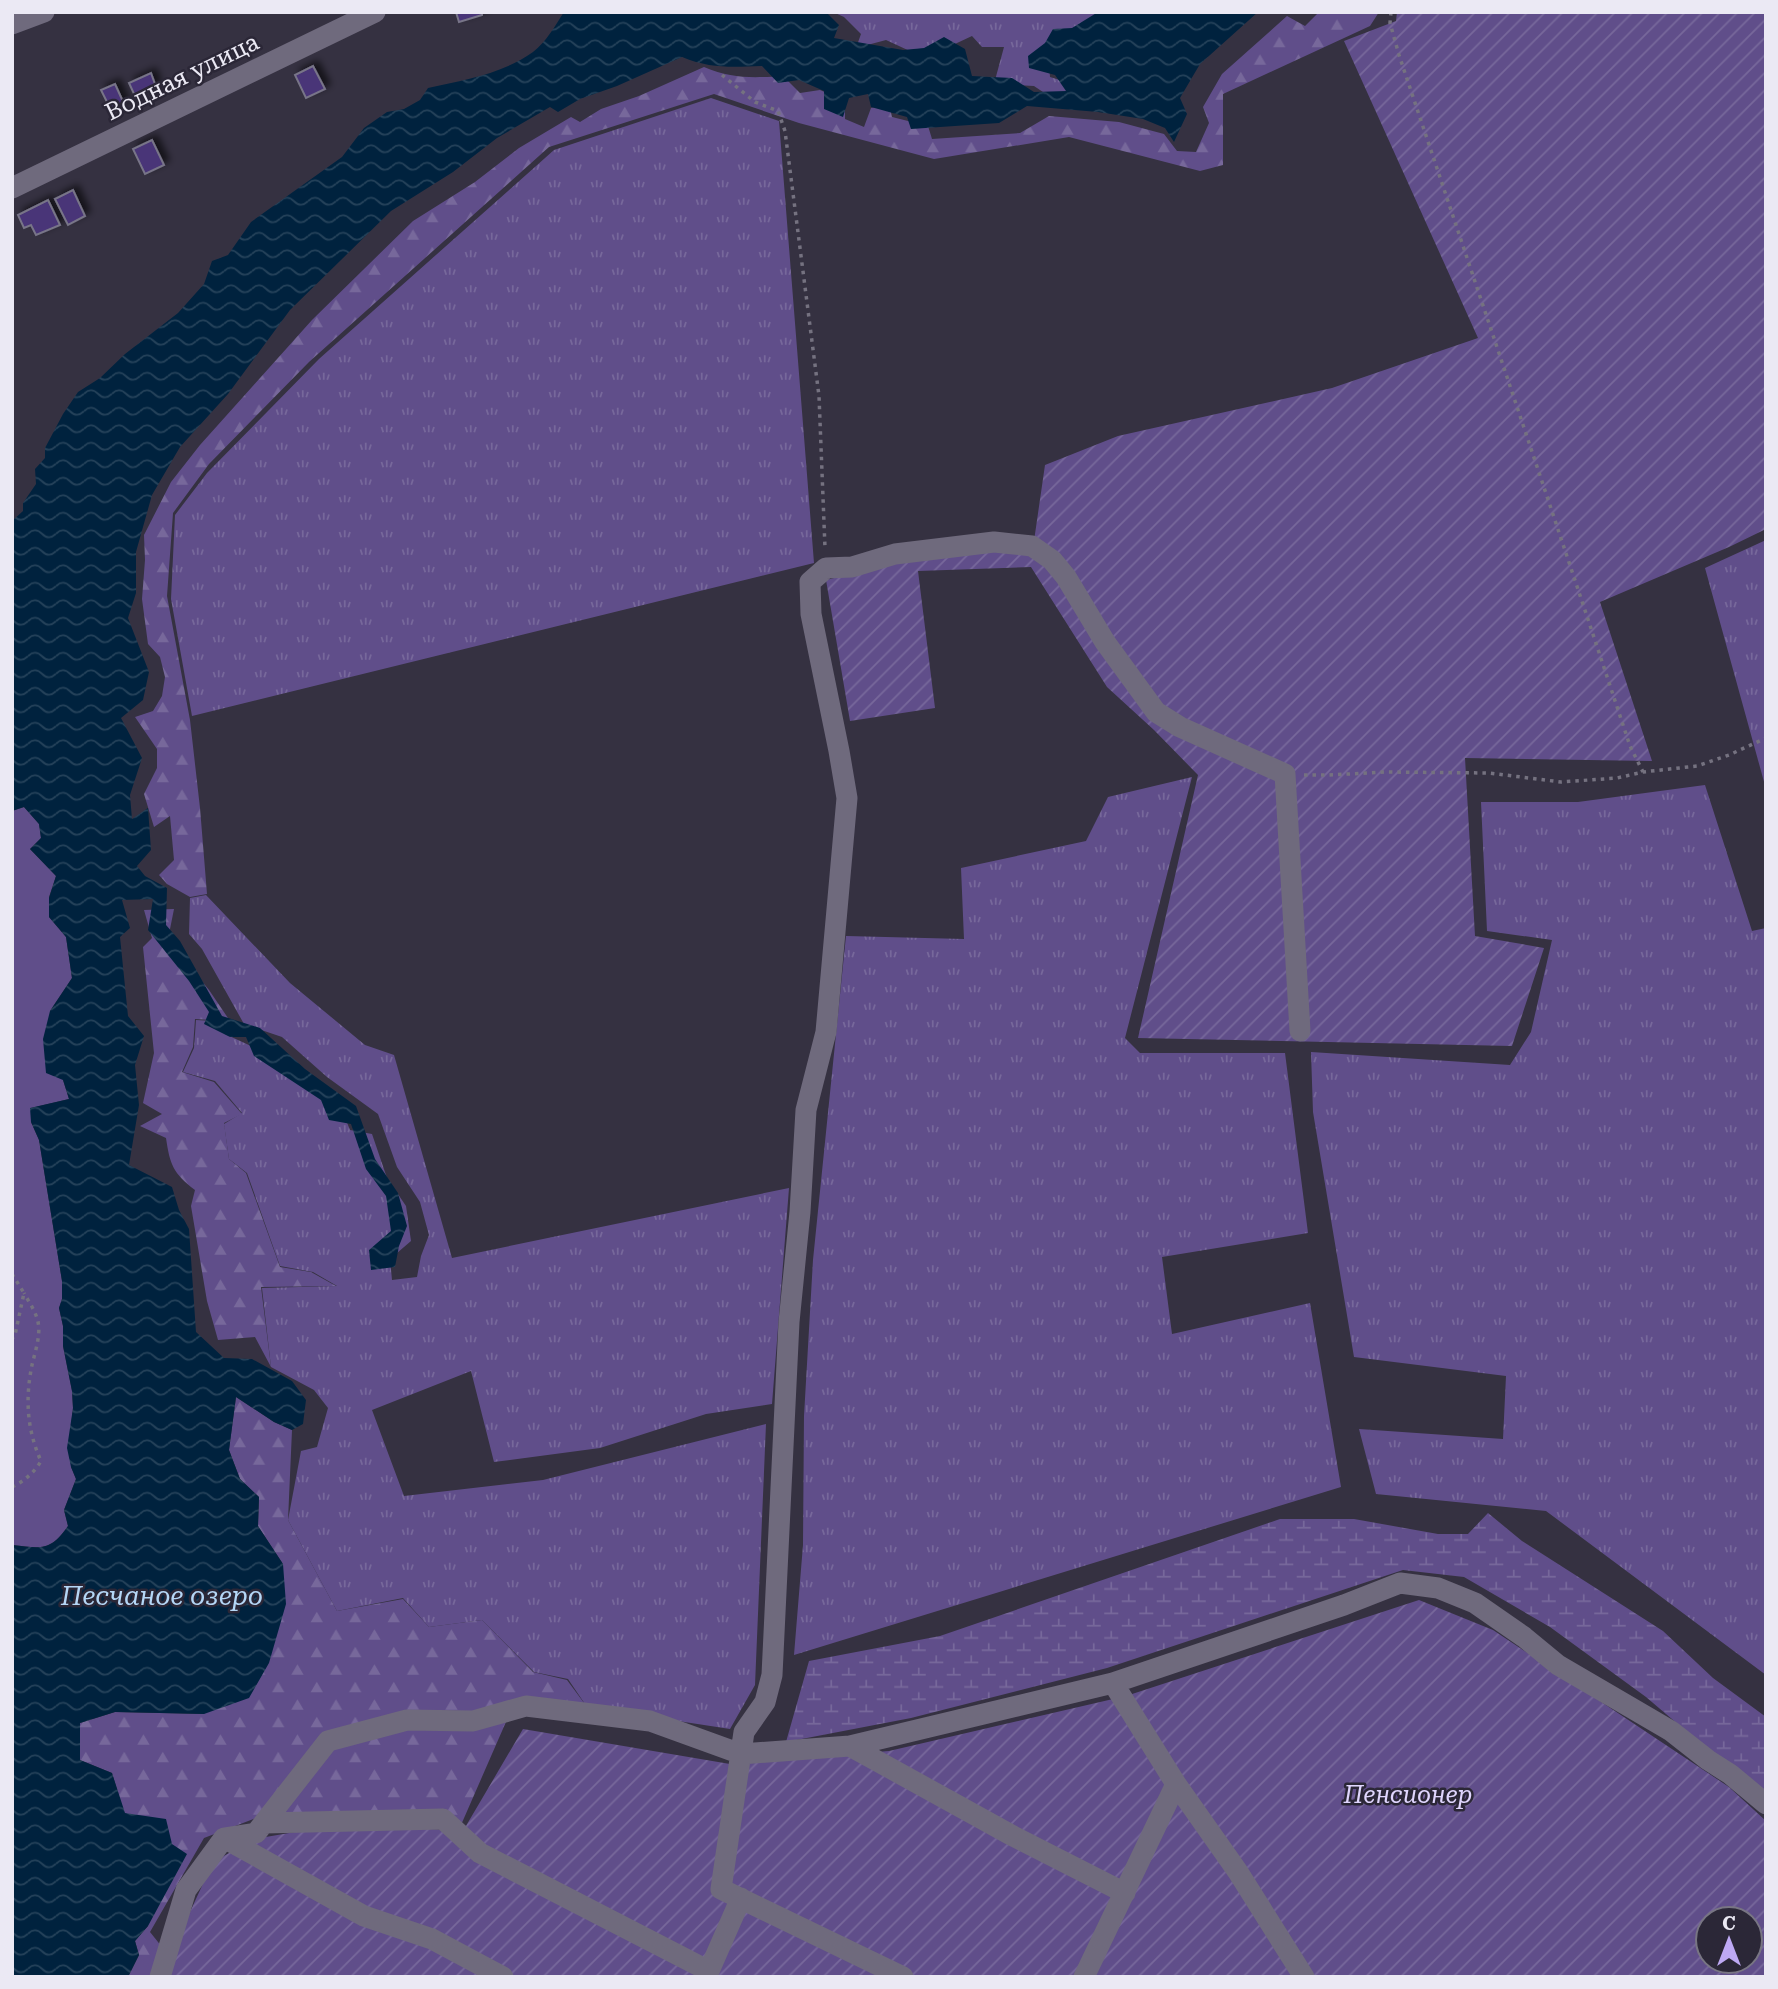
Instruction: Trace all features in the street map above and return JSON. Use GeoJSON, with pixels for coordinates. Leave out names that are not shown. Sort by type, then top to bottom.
{"type":"FeatureCollection","features":[{"type":"Feature","properties":{"kind":"street"},"geometry":{"type":"LineString","coordinates":[[12,24],[44,12]]}},
{"type":"Feature","properties":{"kind":"street","name":"Водная улица"},"geometry":{"type":"LineString","coordinates":[[12,188],[375,12]]}},
{"type":"Feature","properties":{"kind":"street"},"geometry":{"type":"LineString","coordinates":[[903,1977],[721,1889],[744,1732],[765,1702],[772,1675],[789,1322],[800,1212],[806,1110],[826,1032],[847,799],[811,614],[810,582],[826,568],[852,567],[895,554],[995,542],[1032,546],[1052,560],[1066,577],[1105,642],[1156,712],[1180,727],[1285,774],[1300,1031]]}},
{"type":"Feature","properties":{"kind":"street"},"geometry":{"type":"LineString","coordinates":[[160,1977],[186,1890],[224,1838],[256,1833],[328,1741],[407,1720],[473,1721],[526,1706],[650,1721],[741,1754],[850,1746],[1113,1683],[1401,1583],[1438,1588],[1475,1604],[1524,1637],[1558,1665],[1671,1731],[1766,1804]]}},
{"type":"Feature","properties":{"kind":"street"},"geometry":{"type":"LineString","coordinates":[[1113,1683],[1176,1784],[1238,1872],[1304,1977]]}},
{"type":"Feature","properties":{"kind":"street"},"geometry":{"type":"LineString","coordinates":[[850,1746],[1013,1836],[1125,1893]]}},
{"type":"Feature","properties":{"kind":"street"},"geometry":{"type":"LineString","coordinates":[[1084,1977],[1176,1784]]}},
{"type":"Feature","properties":{"kind":"street"},"geometry":{"type":"LineString","coordinates":[[264,1823],[443,1819],[480,1853],[709,1971],[741,1898]]}},
{"type":"Feature","properties":{"kind":"street"},"geometry":{"type":"LineString","coordinates":[[224,1838],[364,1916],[432,1939],[503,1977]]}},
{"type":"Feature","properties":{"kind":"path"},"geometry":{"type":"LineString","coordinates":[[1391,12],[1390,23],[1399,55],[1630,746],[1643,772]]}},
{"type":"Feature","properties":{"kind":"path"},"geometry":{"type":"LineString","coordinates":[[722,75],[755,102],[778,111],[785,131],[819,396],[826,568]]}},
{"type":"Feature","properties":{"kind":"path"},"geometry":{"type":"LineString","coordinates":[[1285,774],[1489,773],[1561,782],[1617,778],[1697,766],[1766,738]]}},
{"type":"Feature","properties":{"kind":"path"},"geometry":{"type":"LineString","coordinates":[[12,1274],[33,1308],[39,1325],[28,1407],[32,1437],[41,1461],[36,1469],[12,1487]]}},
{"type":"Feature","properties":{"kind":"path"},"geometry":{"type":"LineString","coordinates":[[12,1339],[24,1293]]}},
{"type":"Feature","properties":{"kind":"green space"},"geometry":{"type":"Polygon","coordinates":[[[833,12],[1141,12],[1049,64],[1050,77],[1076,85],[1055,100],[1034,86],[994,84],[1004,47],[982,47],[972,36],[942,50],[912,52],[886,40],[856,48],[861,34],[844,17],[833,12]]]}},
{"type":"Feature","properties":{"kind":"green space"},"geometry":{"type":"Polygon","coordinates":[[[1319,12],[1379,12],[1370,26],[1223,94],[1223,165],[1200,171],[1069,137],[934,159],[799,123],[714,94],[549,147],[309,362],[209,464],[173,513],[167,596],[190,720],[207,894],[190,897],[167,884],[159,875],[174,860],[170,816],[154,827],[144,794],[157,768],[157,749],[135,717],[153,711],[162,696],[165,677],[160,657],[148,644],[142,599],[144,535],[171,482],[200,445],[312,320],[413,221],[475,182],[519,148],[571,117],[580,122],[601,109],[639,96],[704,67],[743,77],[783,76],[800,93],[820,90],[845,101],[845,119],[864,127],[871,108],[889,104],[892,117],[928,126],[932,139],[1020,133],[1049,116],[1119,122],[1164,134],[1177,151],[1196,152],[1209,123],[1203,107],[1222,74],[1287,16],[1305,26],[1319,12]]]}},
{"type":"Feature","properties":{"kind":"green space"},"geometry":{"type":"Polygon","coordinates":[[[1397,12],[1766,12],[1766,529],[1600,602],[1652,761],[1465,758],[1475,936],[1544,948],[1512,1046],[1138,1038],[1198,775],[1107,687],[1031,567],[918,571],[935,708],[850,721],[826,580],[892,564],[1034,541],[1045,465],[1118,436],[1332,388],[1478,338],[1344,41],[1396,21],[1397,12]]]}},
{"type":"Feature","properties":{"kind":"green space"},"geometry":{"type":"Polygon","coordinates":[[[711,98],[779,121],[814,563],[192,716],[171,599],[175,515],[207,473],[319,359],[554,150],[711,98]]]}},
{"type":"Feature","properties":{"kind":"green space"},"geometry":{"type":"Polygon","coordinates":[[[1766,540],[1766,789],[1705,568],[1766,540]]]}},
{"type":"Feature","properties":{"kind":"green space"},"geometry":{"type":"Polygon","coordinates":[[[1192,777],[1125,1038],[1140,1053],[1285,1053],[1308,1233],[1162,1257],[1172,1334],[1310,1303],[1341,1487],[794,1655],[803,1545],[804,1416],[813,1260],[846,936],[964,939],[961,868],[1086,841],[1108,797],[1192,777]]]}},
{"type":"Feature","properties":{"kind":"green space"},"geometry":{"type":"Polygon","coordinates":[[[1705,785],[1752,931],[1766,928],[1766,1675],[1546,1511],[1376,1494],[1359,1429],[1503,1439],[1506,1376],[1354,1357],[1313,1112],[1311,1052],[1510,1065],[1531,1032],[1552,940],[1487,931],[1481,802],[1578,802],[1705,785]]]}},
{"type":"Feature","properties":{"kind":"green space"},"geometry":{"type":"Polygon","coordinates":[[[24,807],[39,824],[41,838],[30,849],[56,876],[49,897],[49,917],[66,937],[72,978],[50,1011],[69,1099],[31,1108],[31,1122],[39,1140],[62,1281],[59,1308],[72,1391],[71,1467],[76,1479],[64,1510],[68,1526],[56,1540],[38,1547],[12,1545],[12,811],[24,807]]]}},
{"type":"Feature","properties":{"kind":"green space"},"geometry":{"type":"Polygon","coordinates":[[[206,895],[290,983],[365,1045],[394,1055],[452,1258],[789,1188],[772,1404],[706,1414],[600,1448],[494,1462],[471,1371],[372,1410],[404,1496],[543,1480],[766,1424],[755,1685],[730,1729],[587,1707],[568,1679],[534,1672],[482,1620],[429,1627],[403,1598],[337,1611],[288,1520],[301,1451],[317,1447],[328,1408],[314,1390],[271,1367],[262,1288],[337,1286],[313,1272],[280,1266],[247,1173],[229,1159],[224,1124],[242,1113],[215,1081],[183,1072],[194,1048],[196,1020],[229,1022],[225,1034],[251,1046],[342,1110],[350,1130],[372,1134],[387,1178],[406,1206],[411,1241],[390,1259],[392,1280],[417,1277],[429,1235],[420,1202],[397,1167],[378,1114],[327,1077],[282,1037],[244,1024],[202,949],[189,934],[190,898],[206,895]]]}},
{"type":"Feature","properties":{"kind":"green space"},"geometry":{"type":"Polygon","coordinates":[[[174,909],[168,939],[230,1021],[195,1019],[193,1047],[182,1072],[214,1082],[242,1114],[224,1123],[229,1159],[246,1173],[280,1267],[311,1272],[336,1286],[261,1287],[271,1367],[255,1337],[218,1340],[207,1301],[191,1206],[195,1190],[174,1168],[166,1138],[140,1126],[162,1114],[143,1103],[154,1053],[143,947],[152,938],[144,910],[174,909]]]}},
{"type":"Feature","properties":{"kind":"green space"},"geometry":{"type":"Polygon","coordinates":[[[236,1397],[274,1422],[292,1430],[288,1520],[337,1611],[403,1599],[429,1627],[482,1620],[533,1672],[567,1680],[587,1707],[509,1715],[461,1825],[256,1818],[204,1838],[150,1932],[162,1947],[151,1977],[128,1977],[139,1955],[135,1941],[148,1926],[124,1813],[112,1773],[80,1760],[80,1723],[115,1712],[204,1714],[283,1564],[258,1526],[259,1497],[240,1479],[229,1450],[236,1397]]]}},
{"type":"Feature","properties":{"kind":"green space"},"geometry":{"type":"Polygon","coordinates":[[[1488,1513],[1522,1541],[1663,1631],[1713,1678],[1766,1717],[1766,1799],[1646,1697],[1550,1627],[1464,1577],[1403,1570],[1107,1668],[911,1718],[786,1742],[809,1661],[940,1636],[1280,1519],[1354,1519],[1438,1534],[1468,1534],[1488,1513]]]}},
{"type":"Feature","properties":{"kind":"green space","name":"Пенсионер"},"geometry":{"type":"Polygon","coordinates":[[[1419,1600],[1493,1630],[1729,1787],[1766,1821],[1766,1977],[160,1977],[213,1862],[254,1839],[342,1824],[463,1831],[523,1729],[730,1764],[889,1751],[1126,1696],[1419,1600]]]}},
{"type":"Feature","properties":{"kind":"water","name":"Песчаное озеро"},"geometry":{"type":"Polygon","coordinates":[[[564,12],[826,12],[839,25],[834,38],[903,50],[924,48],[944,37],[965,49],[972,76],[1012,78],[1034,92],[1066,91],[1055,75],[1029,68],[1028,56],[1045,43],[1053,29],[1072,28],[1098,12],[1258,12],[1200,64],[1180,98],[1187,114],[1174,142],[1165,128],[1143,119],[1027,106],[999,123],[911,129],[907,117],[871,107],[868,94],[849,98],[843,117],[824,109],[824,91],[799,80],[778,83],[762,66],[712,65],[682,57],[580,99],[558,112],[550,107],[497,138],[453,172],[391,211],[290,310],[228,394],[180,447],[152,495],[136,552],[136,593],[128,618],[149,672],[143,700],[121,718],[142,758],[130,795],[132,819],[148,808],[151,850],[137,866],[145,876],[167,888],[166,925],[180,941],[222,1016],[260,1028],[305,1069],[356,1106],[375,1159],[398,1193],[407,1226],[395,1267],[371,1270],[369,1250],[391,1231],[386,1196],[366,1169],[351,1124],[329,1120],[321,1100],[254,1056],[246,1037],[230,1037],[204,1024],[209,1012],[189,981],[148,930],[153,899],[122,900],[130,928],[120,937],[128,1016],[144,1036],[135,1065],[139,1105],[129,1165],[172,1187],[179,1210],[189,1229],[196,1332],[224,1358],[252,1359],[292,1381],[306,1400],[303,1424],[292,1430],[274,1422],[236,1397],[229,1450],[240,1479],[259,1497],[258,1526],[283,1564],[286,1604],[269,1663],[249,1698],[204,1714],[115,1712],[80,1723],[80,1760],[112,1773],[125,1813],[166,1819],[172,1844],[187,1854],[148,1926],[135,1941],[139,1955],[128,1977],[12,1977],[12,1545],[44,1546],[62,1534],[68,1526],[64,1510],[76,1479],[67,1448],[73,1408],[59,1308],[62,1281],[39,1140],[31,1122],[30,1108],[69,1099],[63,1080],[46,1073],[43,1039],[50,1011],[72,978],[66,937],[49,917],[49,898],[56,876],[30,849],[41,838],[39,824],[24,807],[12,811],[12,521],[23,511],[23,503],[36,484],[35,469],[45,458],[45,448],[78,392],[100,378],[125,354],[178,313],[204,284],[212,261],[228,255],[251,222],[342,157],[364,128],[387,112],[404,109],[420,100],[428,88],[496,71],[533,52],[546,39],[564,12]]]}},
{"type":"Feature","properties":{"kind":"building"},"geometry":{"type":"Polygon","coordinates":[[[456,12],[482,12],[482,15],[459,22],[456,12]]]}},
{"type":"Feature","properties":{"kind":"building"},"geometry":{"type":"Polygon","coordinates":[[[313,66],[325,89],[306,98],[295,75],[313,66]]]}},
{"type":"Feature","properties":{"kind":"building"},"geometry":{"type":"Polygon","coordinates":[[[151,73],[156,87],[135,96],[129,83],[151,73]]]}},
{"type":"Feature","properties":{"kind":"building"},"geometry":{"type":"Polygon","coordinates":[[[115,84],[125,106],[112,112],[101,90],[115,84]]]}},
{"type":"Feature","properties":{"kind":"building"},"geometry":{"type":"Polygon","coordinates":[[[152,140],[164,165],[145,174],[133,149],[152,140]]]}},
{"type":"Feature","properties":{"kind":"building"},"geometry":{"type":"Polygon","coordinates":[[[73,190],[85,216],[68,225],[55,199],[73,190]]]}},
{"type":"Feature","properties":{"kind":"building"},"geometry":{"type":"Polygon","coordinates":[[[48,200],[60,225],[36,235],[31,225],[24,228],[18,215],[48,200]]]}}]}
